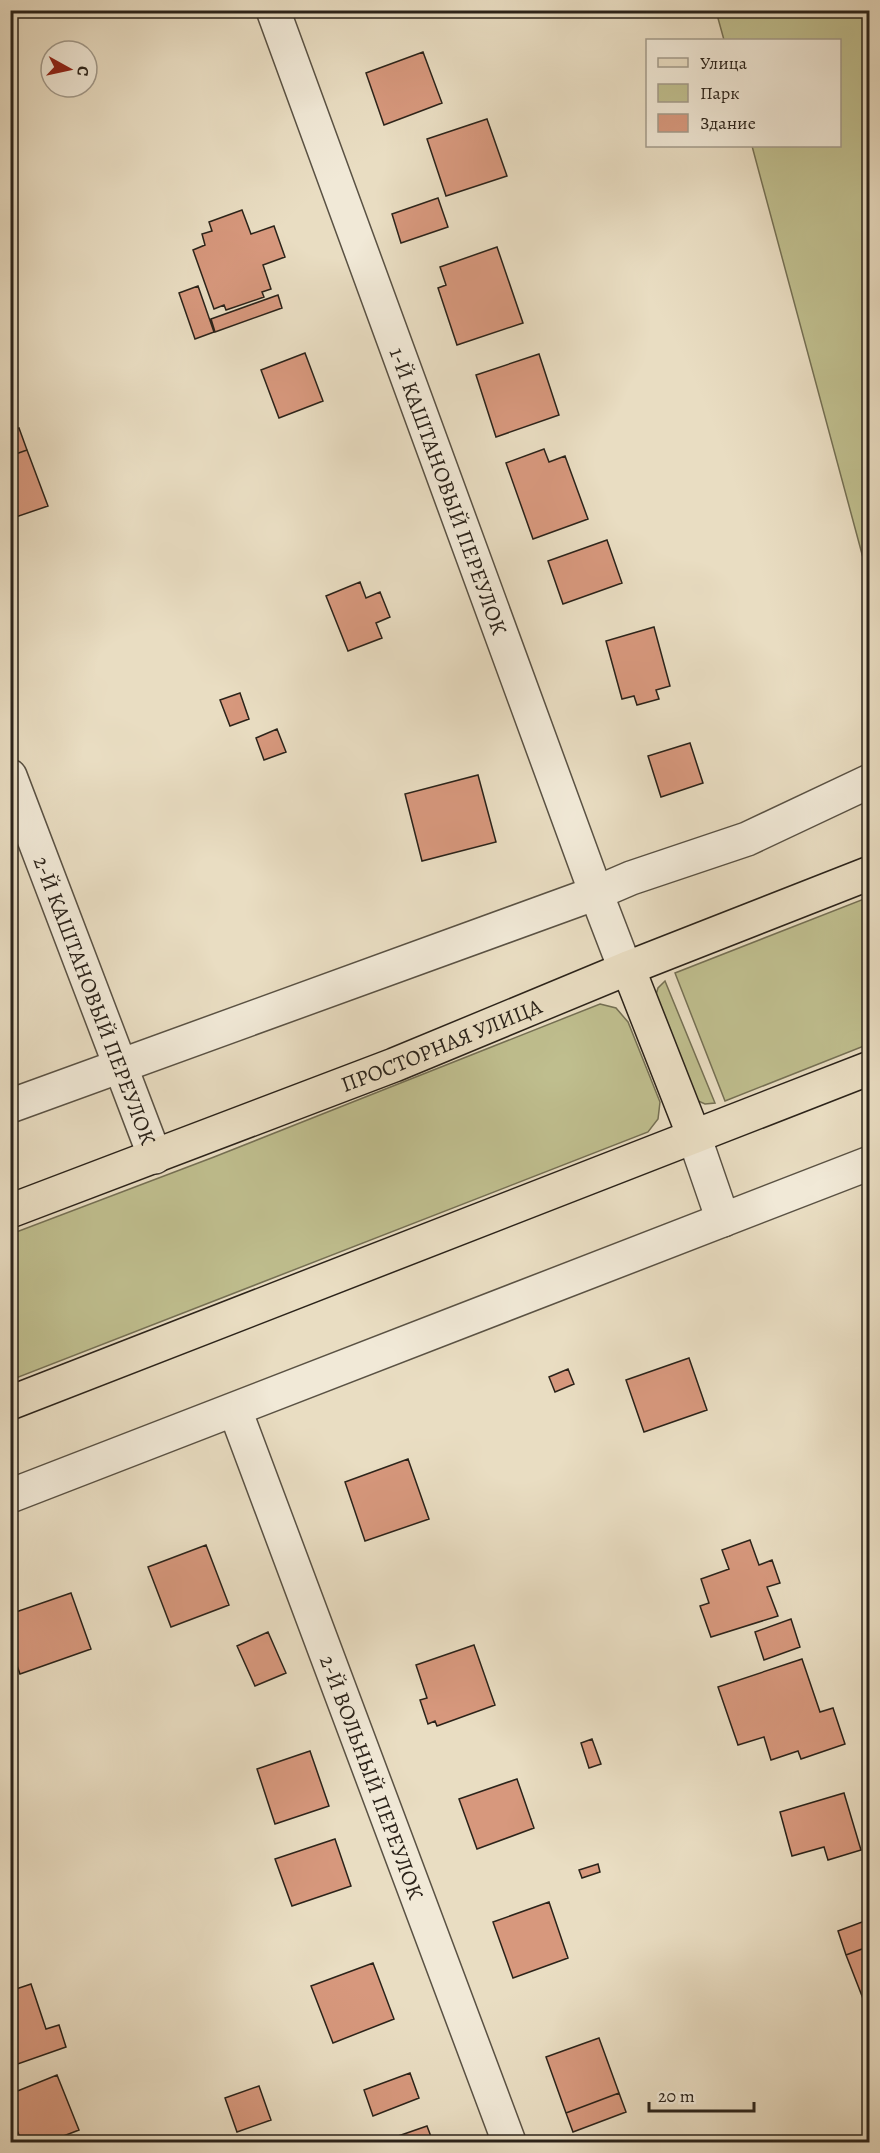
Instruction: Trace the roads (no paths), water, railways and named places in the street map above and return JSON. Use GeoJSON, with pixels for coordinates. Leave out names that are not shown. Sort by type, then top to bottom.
{"type":"FeatureCollection","features":[{"type":"Feature","properties":{"kind":"main road","name":"ПРОСТОРНАЯ УЛИЦА"},"geometry":{"type":"LineString","coordinates":[[10,1211],[394,1065],[628,968],[870,873]]}},
{"type":"Feature","properties":{"kind":"main road"},"geometry":{"type":"LineString","coordinates":[[628,968],[694,1136]]}},
{"type":"Feature","properties":{"kind":"main road"},"geometry":{"type":"LineString","coordinates":[[10,1403],[870,1068]]}},
{"type":"Feature","properties":{"kind":"street","name":"1-Й КАШТАНОВЫЙ ПЕРЕУЛОК"},"geometry":{"type":"LineString","coordinates":[[273,10],[596,893],[621,958],[628,968]]}},
{"type":"Feature","properties":{"kind":"street","name":"2-Й КАШТАНОВЫЙ ПЕРЕУЛОК"},"geometry":{"type":"LineString","coordinates":[[10,776],[155,1157]]}},
{"type":"Feature","properties":{"kind":"street"},"geometry":{"type":"LineString","coordinates":[[10,1106],[596,893],[631,878],[747,839],[870,781]]}},
{"type":"Feature","properties":{"kind":"street"},"geometry":{"type":"LineString","coordinates":[[694,1136],[723,1220]]}},
{"type":"Feature","properties":{"kind":"street"},"geometry":{"type":"LineString","coordinates":[[10,1496],[870,1162]]}},
{"type":"Feature","properties":{"kind":"street","name":"2-Й ВОЛЬНЫЙ ПЕРЕУЛОК"},"geometry":{"type":"LineString","coordinates":[[235,1410],[509,2142]]}}]}
